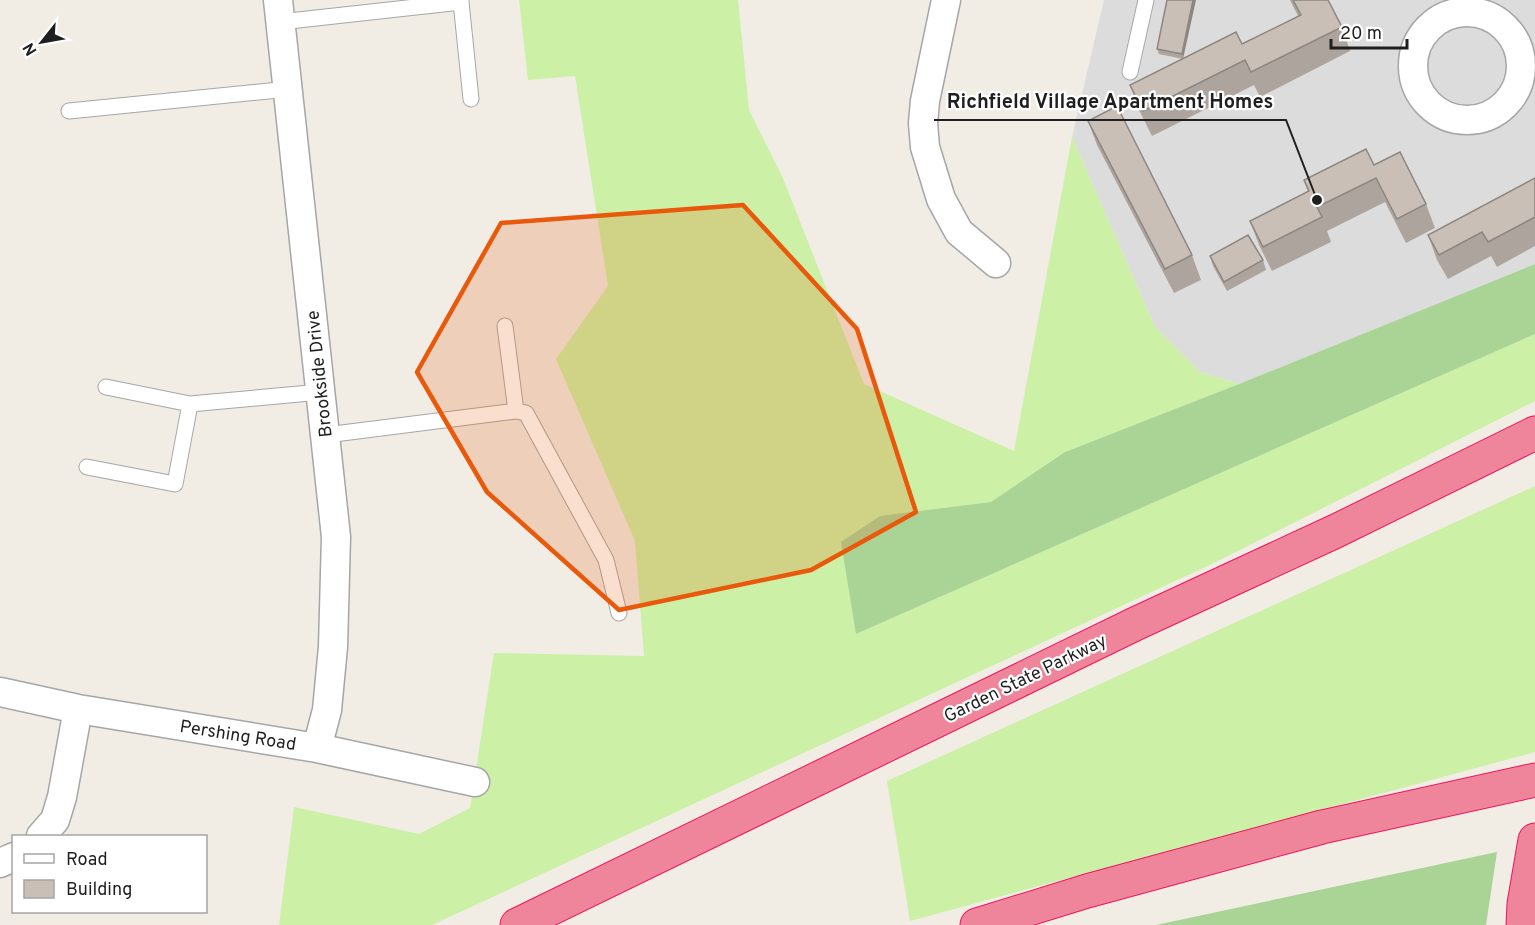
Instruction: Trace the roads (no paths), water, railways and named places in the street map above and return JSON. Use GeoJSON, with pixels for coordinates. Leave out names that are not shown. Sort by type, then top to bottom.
{"type":"FeatureCollection","features":[{"type":"Feature","properties":{"kind":"highway","name":"Garden State Parkway"},"geometry":{"type":"LineString","coordinates":[[517,925],[1135,624],[1336,531],[1535,433]]}},
{"type":"Feature","properties":{"kind":"highway"},"geometry":{"type":"LineString","coordinates":[[977,925],[1087,891],[1322,826],[1535,780]]}},
{"type":"Feature","properties":{"kind":"highway"},"geometry":{"type":"LineString","coordinates":[[1523,925],[1532,854]]}},
{"type":"Feature","properties":{"kind":"street"},"geometry":{"type":"LineString","coordinates":[[946,0],[925,101],[922,123],[925,147],[941,199],[959,232],[996,262]]}},
{"type":"Feature","properties":{"kind":"street","name":"Brookside Drive"},"geometry":{"type":"LineString","coordinates":[[279,11],[336,537],[333,648],[327,710],[317,748]]}},
{"type":"Feature","properties":{"kind":"street","name":"Pershing Road"},"geometry":{"type":"LineString","coordinates":[[0,692],[78,709],[317,748],[475,782]]}},
{"type":"Feature","properties":{"kind":"street"},"geometry":{"type":"LineString","coordinates":[[43,835],[55,820],[62,797],[78,709]]}},
{"type":"Feature","properties":{"kind":"lane"},"geometry":{"type":"LineString","coordinates":[[1130,72],[1146,0]]}},
{"type":"Feature","properties":{"kind":"lane"},"geometry":{"type":"LineString","coordinates":[[279,11],[461,1],[471,99]]}},
{"type":"Feature","properties":{"kind":"lane"},"geometry":{"type":"LineString","coordinates":[[69,111],[289,89]]}},
{"type":"Feature","properties":{"kind":"lane"},"geometry":{"type":"LineString","coordinates":[[505,326],[516,411]]}},
{"type":"Feature","properties":{"kind":"lane"},"geometry":{"type":"LineString","coordinates":[[106,387],[190,404],[321,392]]}},
{"type":"Feature","properties":{"kind":"lane"},"geometry":{"type":"LineString","coordinates":[[87,467],[175,484],[190,404]]}},
{"type":"Feature","properties":{"kind":"lane"},"geometry":{"type":"LineString","coordinates":[[326,435],[516,411],[526,413],[606,560],[619,613]]}},
{"type":"Feature","properties":{"kind":"place","name":"Richfield Village Apartment Homes"},"geometry":{"type":"Point","coordinates":[1317,200]}}]}
